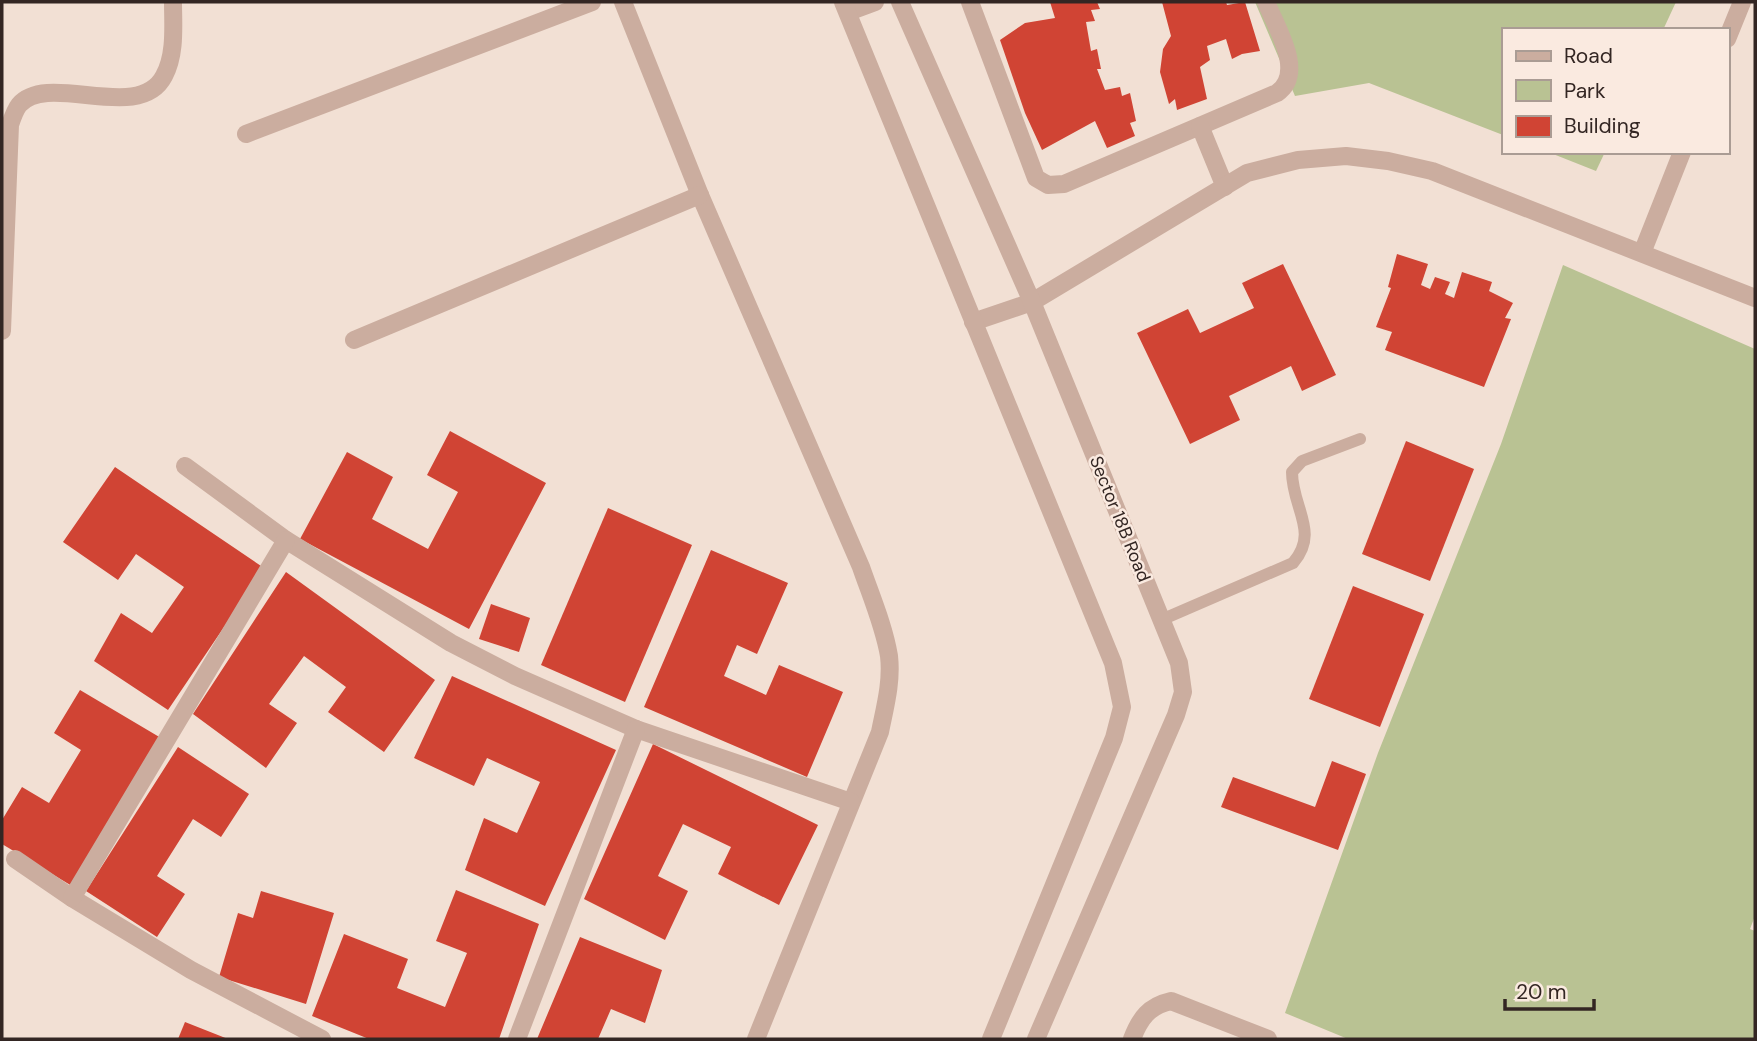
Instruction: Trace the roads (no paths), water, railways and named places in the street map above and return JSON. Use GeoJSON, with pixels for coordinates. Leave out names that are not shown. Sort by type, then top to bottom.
{"type":"FeatureCollection","features":[{"type":"Feature","properties":{"kind":"street"},"geometry":{"type":"LineString","coordinates":[[2,331],[10,125],[19,105],[46,93],[120,97],[142,94],[156,88],[166,74],[173,43],[173,2]]}},
{"type":"Feature","properties":{"kind":"street"},"geometry":{"type":"LineString","coordinates":[[246,134],[592,2]]}},
{"type":"Feature","properties":{"kind":"street"},"geometry":{"type":"LineString","coordinates":[[623,2],[700,195],[861,567],[882,626],[889,658],[888,692],[880,732],[755,1039]]}},
{"type":"Feature","properties":{"kind":"street"},"geometry":{"type":"LineString","coordinates":[[875,2],[846,7],[1113,663],[1122,707],[1114,738],[990,1039]]}},
{"type":"Feature","properties":{"kind":"street","name":"Sector 18B Road"},"geometry":{"type":"LineString","coordinates":[[900,2],[1032,302],[1179,663],[1183,692],[1036,1039]]}},
{"type":"Feature","properties":{"kind":"street"},"geometry":{"type":"LineString","coordinates":[[970,2],[1036,178],[1048,185],[1064,184],[1286,87],[1290,77],[1288,57],[1266,2]]}},
{"type":"Feature","properties":{"kind":"street"},"geometry":{"type":"LineString","coordinates":[[1729,34],[1742,2]]}},
{"type":"Feature","properties":{"kind":"street"},"geometry":{"type":"LineString","coordinates":[[1200,126],[1225,187]]}},
{"type":"Feature","properties":{"kind":"street"},"geometry":{"type":"LineString","coordinates":[[1642,253],[1681,154]]}},
{"type":"Feature","properties":{"kind":"street"},"geometry":{"type":"LineString","coordinates":[[974,322],[1032,302],[1247,173],[1298,160],[1346,156],[1388,161],[1432,171],[1755,298]]}},
{"type":"Feature","properties":{"kind":"street"},"geometry":{"type":"LineString","coordinates":[[354,340],[700,195]]}},
{"type":"Feature","properties":{"kind":"street"},"geometry":{"type":"LineString","coordinates":[[185,466],[286,540],[451,643],[515,676],[636,729],[851,802]]}},
{"type":"Feature","properties":{"kind":"street"},"geometry":{"type":"LineString","coordinates":[[72,898],[286,540]]}},
{"type":"Feature","properties":{"kind":"street"},"geometry":{"type":"LineString","coordinates":[[517,1039],[636,729]]}},
{"type":"Feature","properties":{"kind":"street"},"geometry":{"type":"LineString","coordinates":[[15,859],[72,898],[191,970],[323,1039]]}},
{"type":"Feature","properties":{"kind":"street"},"geometry":{"type":"LineString","coordinates":[[1132,1039],[1137,1026],[1149,1010],[1171,1001],[1268,1039]]}},
{"type":"Feature","properties":{"kind":"lane"},"geometry":{"type":"LineString","coordinates":[[1161,620],[1293,563],[1303,552],[1307,536],[1292,488],[1292,472],[1301,461],[1360,439]]}}]}
